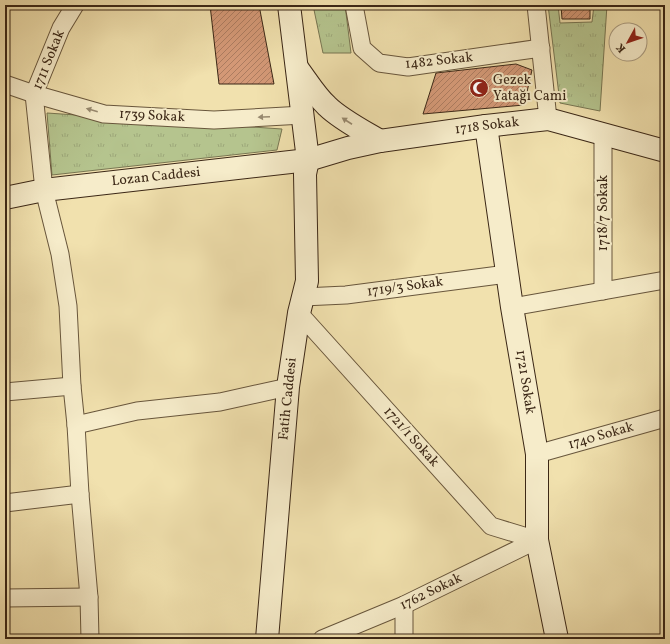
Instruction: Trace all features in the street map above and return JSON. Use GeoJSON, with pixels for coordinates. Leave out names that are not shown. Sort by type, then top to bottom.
{"type":"FeatureCollection","features":[{"type":"Feature","properties":{"kind":"main road","name":"Fatih Caddesi"},"geometry":{"type":"LineString","coordinates":[[267,639],[288,388],[301,305],[307,280],[305,174],[308,160],[289,5]]}},
{"type":"Feature","properties":{"kind":"main road"},"geometry":{"type":"LineString","coordinates":[[296,67],[327,107],[380,142]]}},
{"type":"Feature","properties":{"kind":"main road","name":"1718 Sokak"},"geometry":{"type":"LineString","coordinates":[[308,160],[348,148],[380,142],[486,126],[548,119],[665,151]]}},
{"type":"Feature","properties":{"kind":"main road","name":"1721 Sokak"},"geometry":{"type":"LineString","coordinates":[[486,126],[512,307],[537,454],[537,540],[557,639]]}},
{"type":"Feature","properties":{"kind":"main road","name":"Lozan Caddesi"},"geometry":{"type":"LineString","coordinates":[[5,198],[44,190],[308,160]]}},
{"type":"Feature","properties":{"kind":"street","name":"1711 Sokak"},"geometry":{"type":"LineString","coordinates":[[75,5],[61,28],[34,94],[44,190],[60,254],[68,306],[72,386],[89,597],[90,639]]}},
{"type":"Feature","properties":{"kind":"street","name":"1482 Sokak"},"geometry":{"type":"LineString","coordinates":[[354,5],[362,48],[379,63],[408,67],[540,48]]}},
{"type":"Feature","properties":{"kind":"street"},"geometry":{"type":"LineString","coordinates":[[536,5],[548,119]]}},
{"type":"Feature","properties":{"kind":"street","name":"1739 Sokak"},"geometry":{"type":"LineString","coordinates":[[5,84],[104,114],[214,120],[303,115]]}},
{"type":"Feature","properties":{"kind":"street","name":"1718/7 Sokak"},"geometry":{"type":"LineString","coordinates":[[603,291],[604,134]]}},
{"type":"Feature","properties":{"kind":"street","name":"1719/3 Sokak"},"geometry":{"type":"LineString","coordinates":[[301,305],[346,296],[507,274]]}},
{"type":"Feature","properties":{"kind":"street"},"geometry":{"type":"LineString","coordinates":[[512,307],[665,280]]}},
{"type":"Feature","properties":{"kind":"street","name":"1721/1 Sokak"},"geometry":{"type":"LineString","coordinates":[[301,305],[492,526],[537,540]]}},
{"type":"Feature","properties":{"kind":"street"},"geometry":{"type":"LineString","coordinates":[[5,392],[72,386]]}},
{"type":"Feature","properties":{"kind":"street"},"geometry":{"type":"LineString","coordinates":[[76,425],[136,411],[220,402],[288,388]]}},
{"type":"Feature","properties":{"kind":"street","name":"1740 Sokak"},"geometry":{"type":"LineString","coordinates":[[537,454],[665,418]]}},
{"type":"Feature","properties":{"kind":"street"},"geometry":{"type":"LineString","coordinates":[[5,503],[80,494]]}},
{"type":"Feature","properties":{"kind":"street","name":"1762 Sokak"},"geometry":{"type":"LineString","coordinates":[[322,639],[404,605],[537,540]]}},
{"type":"Feature","properties":{"kind":"street"},"geometry":{"type":"LineString","coordinates":[[5,598],[89,597]]}},
{"type":"Feature","properties":{"kind":"street"},"geometry":{"type":"LineString","coordinates":[[404,605],[404,639]]}},
{"type":"Feature","properties":{"kind":"green space"},"geometry":{"type":"Polygon","coordinates":[[[313,5],[345,5],[351,53],[323,53],[313,5]]]}},
{"type":"Feature","properties":{"kind":"green space"},"geometry":{"type":"Polygon","coordinates":[[[548,5],[558,5],[560,23],[592,22],[594,5],[607,5],[600,111],[560,103],[548,5]]]}},
{"type":"Feature","properties":{"kind":"green space"},"geometry":{"type":"Polygon","coordinates":[[[47,113],[282,129],[277,150],[52,175],[47,113]]]}},
{"type":"Feature","properties":{"kind":"building"},"geometry":{"type":"Polygon","coordinates":[[[210,5],[259,5],[274,84],[219,84],[210,5]]]}},
{"type":"Feature","properties":{"kind":"building"},"geometry":{"type":"Polygon","coordinates":[[[561,5],[590,5],[590,19],[562,19],[561,5]]]}},
{"type":"Feature","properties":{"kind":"building","name":"Gezek Yatağı Cami"},"geometry":{"type":"Polygon","coordinates":[[[516,64],[532,70],[524,105],[423,114],[436,73],[516,64]]]}},
{"type":"Feature","properties":{"kind":"place","name":"Gezek Yatağı Cami"},"geometry":{"type":"Point","coordinates":[479,88]}}]}
